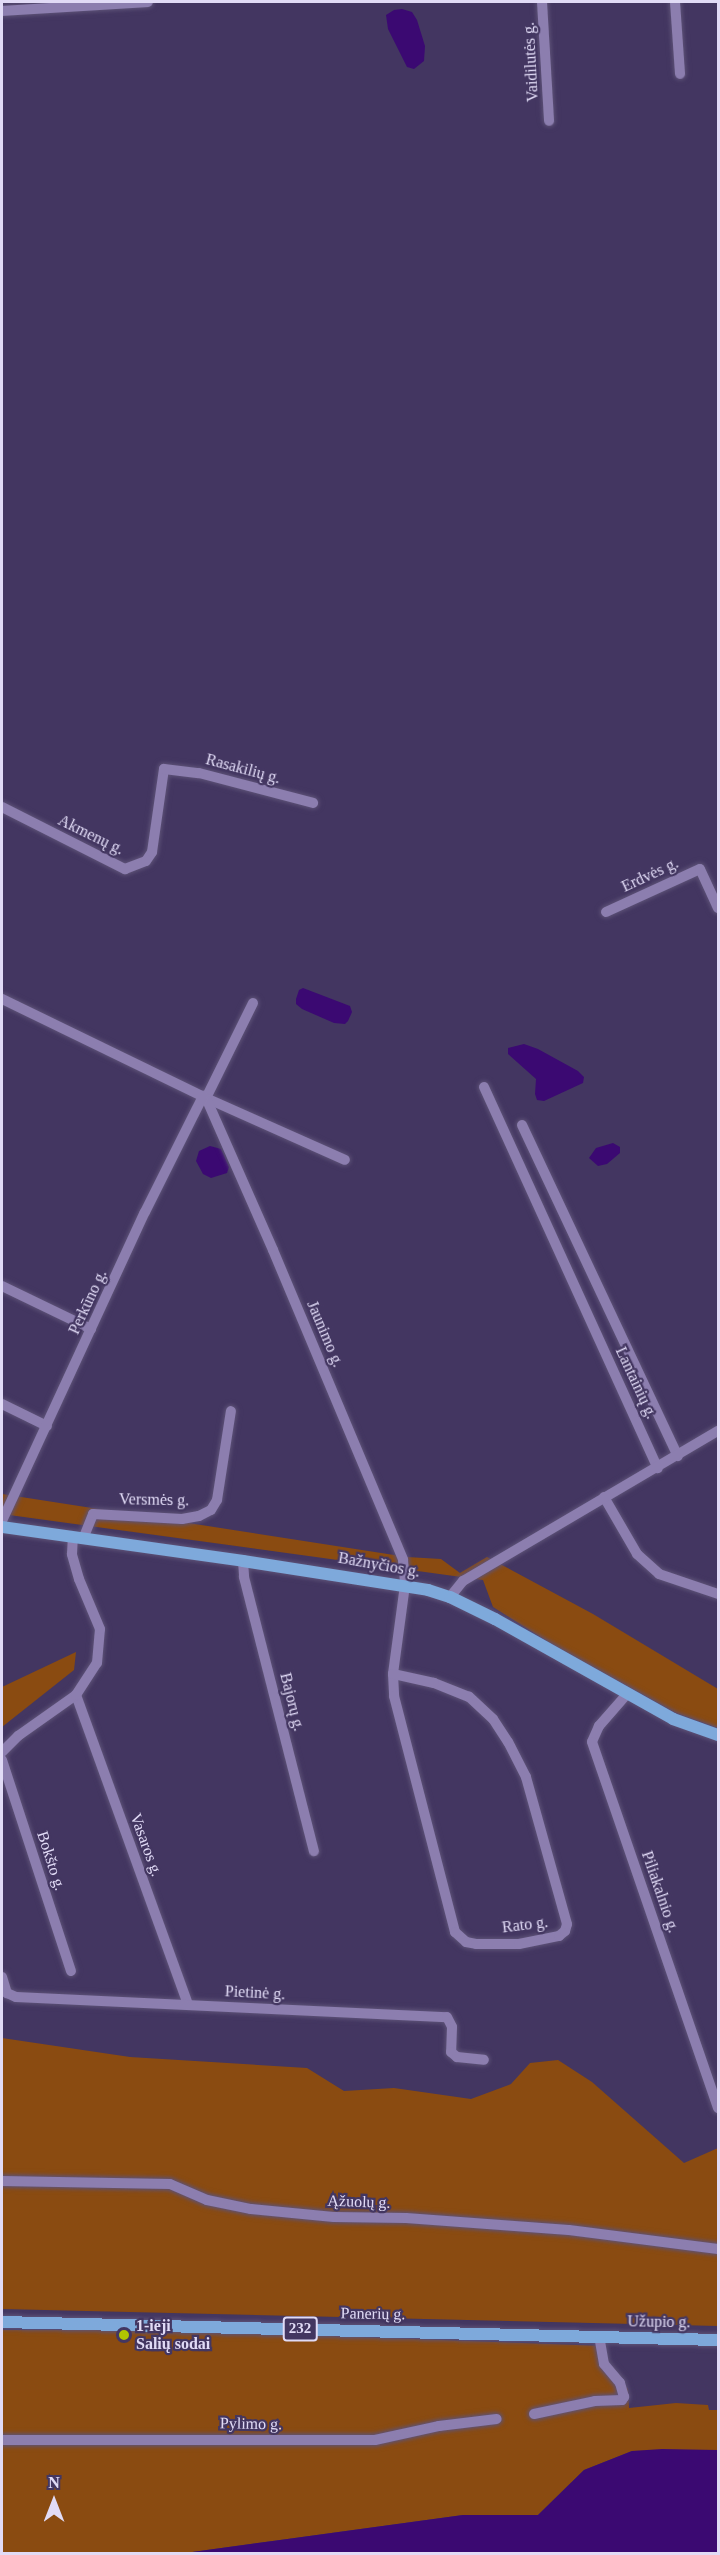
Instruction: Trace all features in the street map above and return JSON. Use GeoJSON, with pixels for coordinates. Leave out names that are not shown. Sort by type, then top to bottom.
{"type":"FeatureCollection","features":[{"type":"Feature","properties":{"kind":"main road","name":"Bažnyčios g."},"geometry":{"type":"LineString","coordinates":[[2,1527],[405,1585],[450,1597],[495,1619],[627,1694],[691,1726],[718,1735]]}},
{"type":"Feature","properties":{"kind":"main road","name":"Panerių g."},"geometry":{"type":"LineString","coordinates":[[2,2322],[599,2337]]}},
{"type":"Feature","properties":{"kind":"main road","name":"Užupio g."},"geometry":{"type":"LineString","coordinates":[[599,2337],[718,2340]]}},
{"type":"Feature","properties":{"kind":"street"},"geometry":{"type":"LineString","coordinates":[[2,11],[148,2]]}},
{"type":"Feature","properties":{"kind":"street","name":"Vaidilutės g."},"geometry":{"type":"LineString","coordinates":[[543,2],[549,121]]}},
{"type":"Feature","properties":{"kind":"street"},"geometry":{"type":"LineString","coordinates":[[675,2],[680,74]]}},
{"type":"Feature","properties":{"kind":"street","name":"Rasakilių g."},"geometry":{"type":"LineString","coordinates":[[164,769],[199,773],[314,803]]}},
{"type":"Feature","properties":{"kind":"street","name":"Akmenų g."},"geometry":{"type":"LineString","coordinates":[[2,807],[125,869],[146,861],[152,852],[164,769]]}},
{"type":"Feature","properties":{"kind":"street","name":"Erdvės g."},"geometry":{"type":"LineString","coordinates":[[606,912],[700,868],[718,908]]}},
{"type":"Feature","properties":{"kind":"street"},"geometry":{"type":"LineString","coordinates":[[2,999],[204,1097],[345,1160]]}},
{"type":"Feature","properties":{"kind":"street","name":"Perkūno g."},"geometry":{"type":"LineString","coordinates":[[2,1521],[204,1097],[253,1003]]}},
{"type":"Feature","properties":{"kind":"street","name":"Lantainių g."},"geometry":{"type":"LineString","coordinates":[[484,1087],[658,1468]]}},
{"type":"Feature","properties":{"kind":"street","name":"Jaunimo g."},"geometry":{"type":"LineString","coordinates":[[204,1097],[399,1548],[405,1571],[405,1585]]}},
{"type":"Feature","properties":{"kind":"street"},"geometry":{"type":"LineString","coordinates":[[522,1125],[678,1456]]}},
{"type":"Feature","properties":{"kind":"street"},"geometry":{"type":"LineString","coordinates":[[2,1286],[92,1329]]}},
{"type":"Feature","properties":{"kind":"street"},"geometry":{"type":"LineString","coordinates":[[2,1404],[47,1426]]}},
{"type":"Feature","properties":{"kind":"street","name":"Versmės g."},"geometry":{"type":"LineString","coordinates":[[78,1538],[93,1514],[182,1519],[199,1516],[211,1510],[217,1500],[231,1411]]}},
{"type":"Feature","properties":{"kind":"street"},"geometry":{"type":"LineString","coordinates":[[450,1597],[463,1581],[718,1431]]}},
{"type":"Feature","properties":{"kind":"street"},"geometry":{"type":"LineString","coordinates":[[604,1497],[636,1554],[659,1574],[718,1594]]}},
{"type":"Feature","properties":{"kind":"street"},"geometry":{"type":"LineString","coordinates":[[2,1752],[18,1736],[76,1695],[97,1663],[100,1629],[79,1579],[72,1554],[78,1538]]}},
{"type":"Feature","properties":{"kind":"street","name":"Bajorų g."},"geometry":{"type":"LineString","coordinates":[[243,1560],[244,1576],[314,1851]]}},
{"type":"Feature","properties":{"kind":"street","name":"Rato g."},"geometry":{"type":"LineString","coordinates":[[393,1674],[434,1683],[469,1697],[493,1719],[508,1742],[526,1777],[567,1924],[565,1931],[559,1936],[519,1944],[476,1944],[466,1942],[454,1932],[397,1714],[393,1674],[405,1585]]}},
{"type":"Feature","properties":{"kind":"street","name":"Piliakalnio g."},"geometry":{"type":"LineString","coordinates":[[627,1694],[599,1726],[592,1742],[718,2108]]}},
{"type":"Feature","properties":{"kind":"street","name":"Vasaros g."},"geometry":{"type":"LineString","coordinates":[[76,1695],[188,2004]]}},
{"type":"Feature","properties":{"kind":"street","name":"Bokšto g."},"geometry":{"type":"LineString","coordinates":[[2,1760],[71,1971]]}},
{"type":"Feature","properties":{"kind":"street","name":"Pietinė g."},"geometry":{"type":"LineString","coordinates":[[2,1977],[7,1993],[16,1997],[447,2017],[452,2027],[451,2052],[457,2057],[484,2060]]}},
{"type":"Feature","properties":{"kind":"street","name":"Ąžuolų g."},"geometry":{"type":"LineString","coordinates":[[2,2181],[171,2184],[207,2200],[251,2209],[334,2217],[405,2218],[569,2230],[718,2249]]}},
{"type":"Feature","properties":{"kind":"street"},"geometry":{"type":"LineString","coordinates":[[534,2414],[595,2401],[622,2400],[624,2397],[620,2383],[604,2364],[599,2337]]}},
{"type":"Feature","properties":{"kind":"street","name":"Pylimo g."},"geometry":{"type":"LineString","coordinates":[[2,2440],[367,2440],[497,2418]]}},
{"type":"Feature","properties":{"kind":"shaded area"},"geometry":{"type":"Polygon","coordinates":[[[402,9],[412,12],[417,20],[425,46],[424,61],[414,69],[407,67],[388,29],[386,15],[394,10],[402,9]]]}},
{"type":"Feature","properties":{"kind":"shaded area"},"geometry":{"type":"Polygon","coordinates":[[[303,988],[350,1006],[352,1012],[348,1021],[345,1024],[334,1023],[302,1009],[296,1004],[296,999],[299,990],[303,988]]]}},
{"type":"Feature","properties":{"kind":"shaded area"},"geometry":{"type":"Polygon","coordinates":[[[524,1044],[578,1071],[584,1077],[583,1083],[544,1101],[537,1100],[536,1079],[508,1054],[508,1048],[524,1044]]]}},
{"type":"Feature","properties":{"kind":"shaded area"},"geometry":{"type":"Polygon","coordinates":[[[613,1143],[620,1147],[620,1153],[607,1164],[598,1166],[589,1158],[596,1148],[613,1143]]]}},
{"type":"Feature","properties":{"kind":"shaded area"},"geometry":{"type":"Polygon","coordinates":[[[210,1146],[221,1149],[229,1167],[227,1173],[211,1178],[203,1174],[196,1161],[199,1151],[210,1146]]]}},
{"type":"Feature","properties":{"kind":"shaded area"},"geometry":{"type":"Polygon","coordinates":[[[2,1494],[407,1557],[441,1559],[460,1573],[487,1557],[593,1614],[718,1689],[718,1728],[676,1713],[555,1646],[493,1607],[483,1580],[2,1514],[2,1494]]]}},
{"type":"Feature","properties":{"kind":"shaded area"},"geometry":{"type":"Polygon","coordinates":[[[76,1652],[74,1670],[2,1727],[2,1687],[76,1652]]]}},
{"type":"Feature","properties":{"kind":"shaded area"},"geometry":{"type":"Polygon","coordinates":[[[2,2038],[130,2057],[307,2068],[344,2091],[394,2088],[471,2099],[511,2084],[530,2063],[558,2060],[592,2082],[684,2163],[718,2148],[718,2247],[255,2206],[210,2197],[181,2185],[2,2177],[2,2038]]]}},
{"type":"Feature","properties":{"kind":"shaded area"},"geometry":{"type":"Polygon","coordinates":[[[2,2186],[168,2186],[209,2203],[561,2232],[718,2252],[718,2326],[2,2309],[2,2186]]]}},
{"type":"Feature","properties":{"kind":"shaded area"},"geometry":{"type":"Polygon","coordinates":[[[2,2330],[163,2330],[605,2346],[608,2364],[628,2389],[629,2408],[676,2403],[708,2405],[709,2410],[718,2410],[718,2450],[632,2451],[584,2470],[538,2515],[463,2515],[185,2553],[2,2553],[2,2330]]]}},
{"type":"Feature","properties":{"kind":"shaded area"},"geometry":{"type":"Polygon","coordinates":[[[718,2450],[718,2553],[185,2553],[463,2515],[538,2515],[584,2470],[632,2451],[718,2450]]]}},
{"type":"Feature","properties":{"kind":"place","name":"1-ieji Salių sodai"},"geometry":{"type":"Point","coordinates":[124,2335]}}]}
